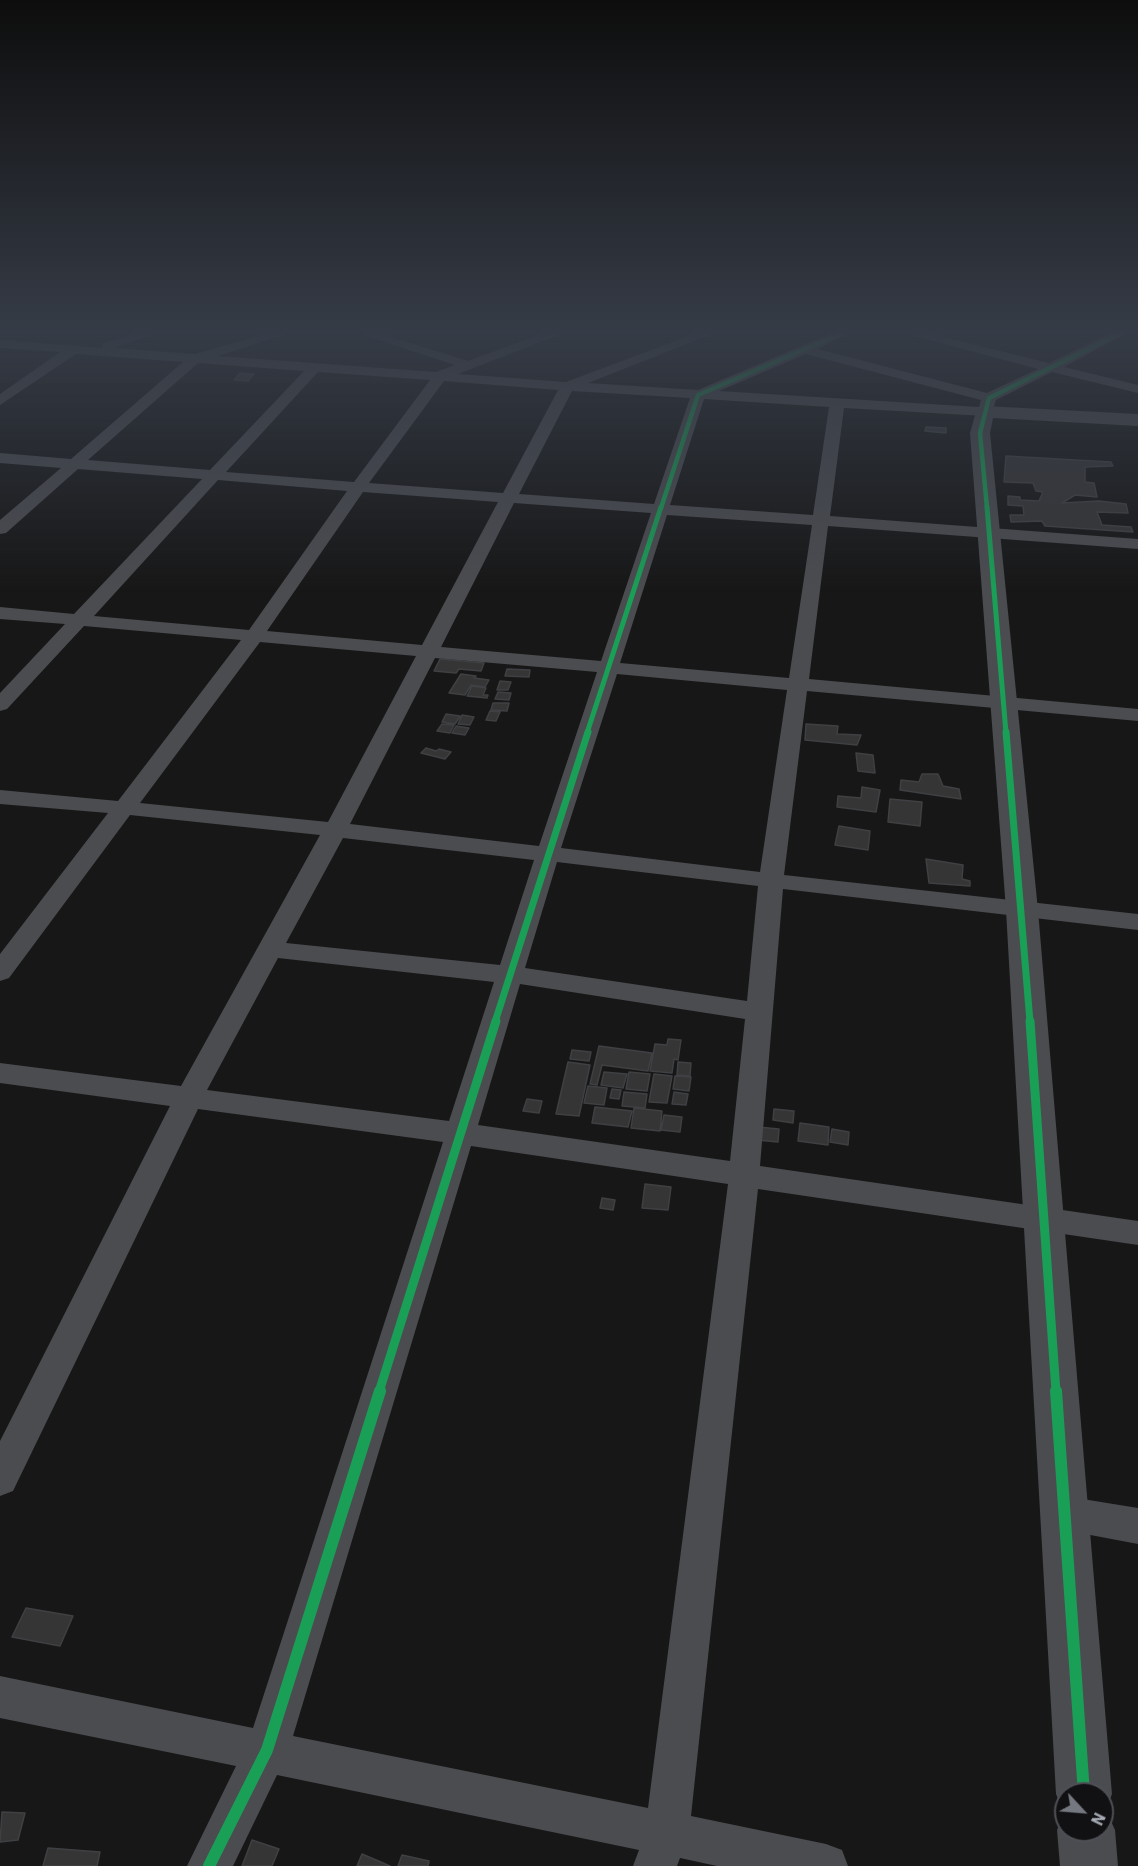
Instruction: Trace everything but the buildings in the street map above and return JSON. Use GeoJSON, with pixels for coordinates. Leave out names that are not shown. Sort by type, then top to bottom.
{"type":"FeatureCollection","features":[{"type":"Feature","properties":{"kind":"street"},"geometry":{"type":"LineString","coordinates":[[0,530],[125,419]]}},
{"type":"Feature","properties":{"kind":"street"},"geometry":{"type":"LineString","coordinates":[[0,705],[266,419]]}},
{"type":"Feature","properties":{"kind":"street"},"geometry":{"type":"LineString","coordinates":[[0,972],[255,635],[408,419]]}},
{"type":"Feature","properties":{"kind":"street"},"geometry":{"type":"LineString","coordinates":[[0,1479],[188,1099],[335,830],[549,419]]}},
{"type":"Feature","properties":{"kind":"street"},"geometry":{"type":"LineString","coordinates":[[209,1866],[267,1750],[509,974],[690,419]]}},
{"type":"Feature","properties":{"kind":"street"},"geometry":{"type":"LineString","coordinates":[[661,1849],[744,1175],[761,1012],[771,882],[835,419]]}},
{"type":"Feature","properties":{"kind":"street"},"geometry":{"type":"LineString","coordinates":[[984,419],[980,434],[1022,910],[1083,1782]]}},
{"type":"Feature","properties":{"kind":"street"},"geometry":{"type":"LineString","coordinates":[[0,458],[661,510],[1138,544]]}},
{"type":"Feature","properties":{"kind":"street"},"geometry":{"type":"LineString","coordinates":[[0,614],[1138,715]]}},
{"type":"Feature","properties":{"kind":"street"},"geometry":{"type":"LineString","coordinates":[[0,797],[124,807],[548,853],[771,882],[1138,922]]}},
{"type":"Feature","properties":{"kind":"street"},"geometry":{"type":"LineString","coordinates":[[269,949],[509,974],[761,1012]]}},
{"type":"Feature","properties":{"kind":"street"},"geometry":{"type":"LineString","coordinates":[[0,1073],[459,1133],[1138,1233]]}},
{"type":"Feature","properties":{"kind":"street"},"geometry":{"type":"LineString","coordinates":[[1064,1513],[1138,1526]]}},
{"type":"Feature","properties":{"kind":"street"},"geometry":{"type":"LineString","coordinates":[[0,1697],[267,1750],[661,1849],[826,1866]]}},
{"type":"Feature","properties":{"kind":"street"},"geometry":{"type":"LineString","coordinates":[[1087,1842],[1089,1866]]}},
{"type":"Feature","properties":{"kind":"cycle path"},"geometry":{"type":"LineString","coordinates":[[209,1866],[267,1750],[548,853],[690,419]]}},
{"type":"Feature","properties":{"kind":"cycle path"},"geometry":{"type":"LineString","coordinates":[[984,419],[980,433],[1022,910],[1083,1782]]}}]}
